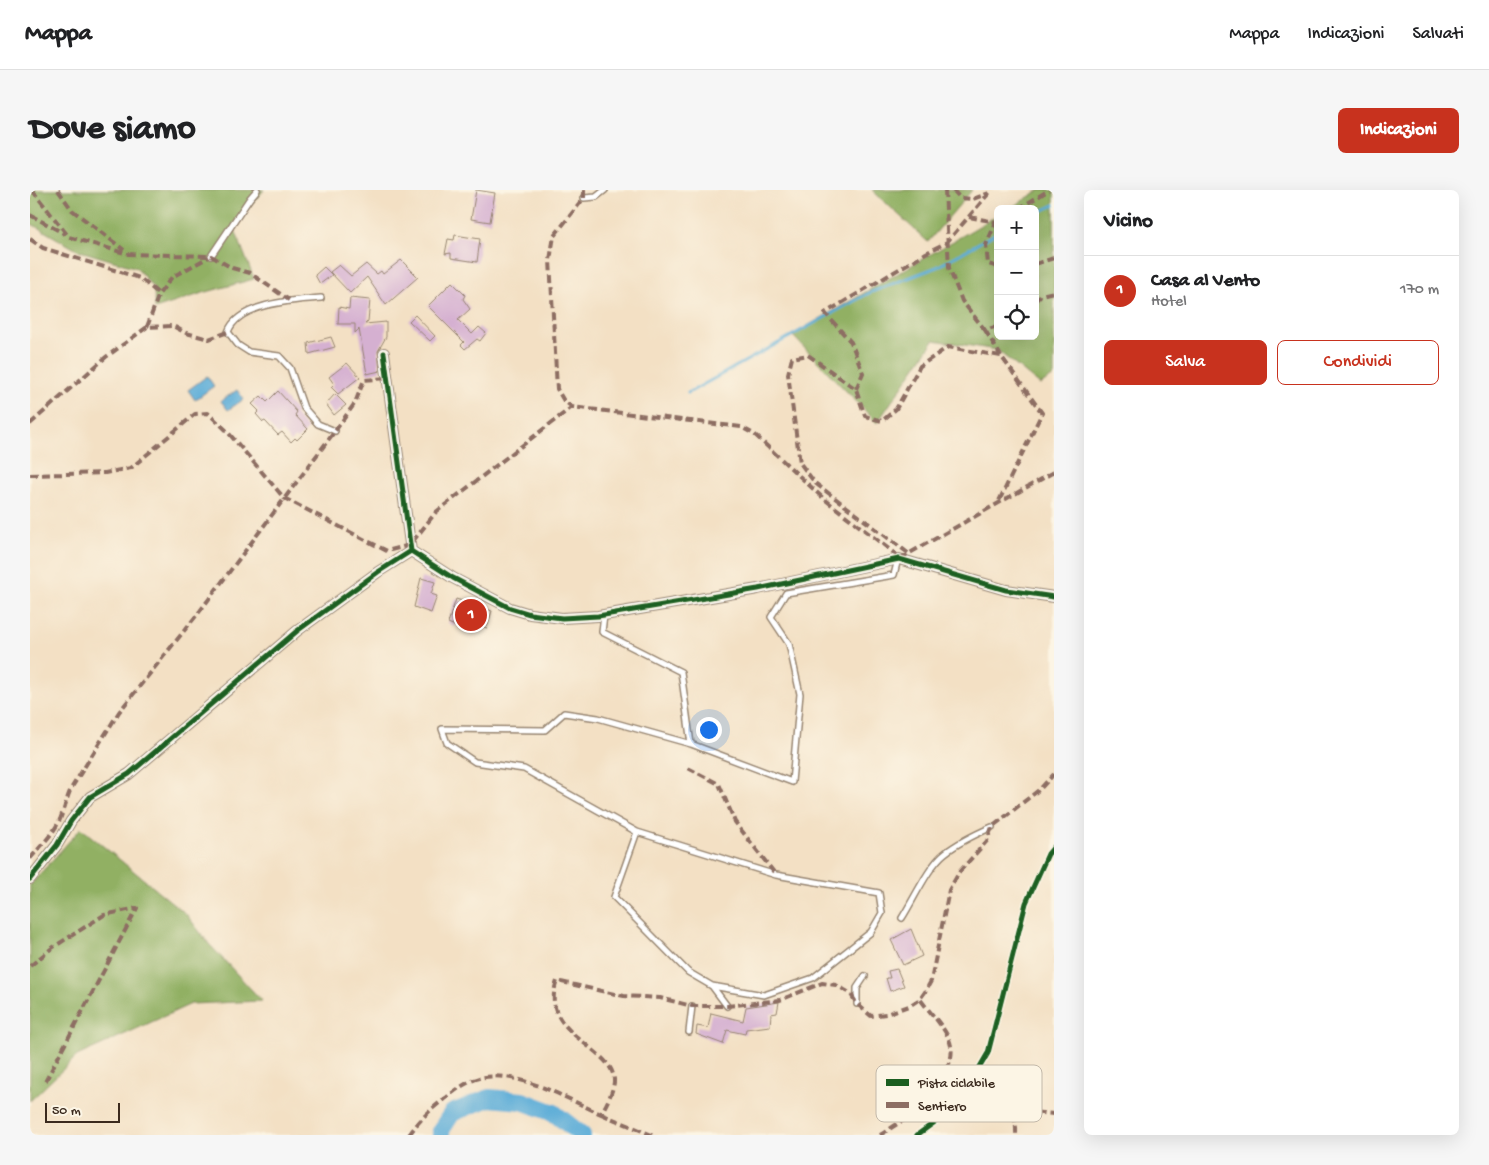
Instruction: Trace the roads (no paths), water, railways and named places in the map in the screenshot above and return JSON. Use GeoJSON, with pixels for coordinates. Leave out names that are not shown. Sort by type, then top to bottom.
{"type":"FeatureCollection","features":[{"type":"Feature","properties":{"kind":"street"},"geometry":{"type":"LineString","coordinates":[[384,352],[411,551],[453,578],[510,608],[530,614],[562,618],[604,615],[758,588],[898,559],[1006,590],[1054,597]]}},
{"type":"Feature","properties":{"kind":"street"},"geometry":{"type":"LineString","coordinates":[[30,879],[57,845],[71,821],[90,797],[129,774],[298,631],[378,572],[411,551]]}},
{"type":"Feature","properties":{"kind":"lane"},"geometry":{"type":"LineString","coordinates":[[211,256],[257,190]]}},
{"type":"Feature","properties":{"kind":"lane"},"geometry":{"type":"LineString","coordinates":[[584,198],[596,197],[605,190]]}},
{"type":"Feature","properties":{"kind":"lane"},"geometry":{"type":"LineString","coordinates":[[322,298],[289,300],[245,313],[231,323],[228,332],[238,345],[249,352],[279,356],[290,368],[304,408],[318,424],[335,431]]}},
{"type":"Feature","properties":{"kind":"lane"},"geometry":{"type":"LineString","coordinates":[[637,832],[614,897],[688,972],[712,986],[764,995],[813,978],[871,932],[882,913],[880,893],[776,875],[637,832],[524,768],[475,762],[447,744],[442,729],[544,730],[564,713],[598,718],[691,744],[792,782],[800,694],[789,644],[771,617],[786,593],[894,575],[898,559]]}},
{"type":"Feature","properties":{"kind":"lane"},"geometry":{"type":"LineString","coordinates":[[604,615],[602,632],[681,672],[691,744]]}},
{"type":"Feature","properties":{"kind":"lane"},"geometry":{"type":"LineString","coordinates":[[902,918],[943,854],[972,836],[992,827]]}},
{"type":"Feature","properties":{"kind":"lane"},"geometry":{"type":"LineString","coordinates":[[857,1004],[858,988],[865,976]]}},
{"type":"Feature","properties":{"kind":"lane"},"geometry":{"type":"LineString","coordinates":[[712,986],[727,1006]]}},
{"type":"Feature","properties":{"kind":"lane"},"geometry":{"type":"LineString","coordinates":[[690,1032],[692,1006]]}},
{"type":"Feature","properties":{"kind":"water"},"geometry":{"type":"Polygon","coordinates":[[[207,376],[214,386],[195,400],[188,390],[207,376]]]}},
{"type":"Feature","properties":{"kind":"water"},"geometry":{"type":"Polygon","coordinates":[[[237,390],[244,399],[228,410],[221,401],[237,390]]]}},
{"type":"Feature","properties":{"kind":"waterway"},"geometry":{"type":"LineString","coordinates":[[1039,212],[1054,205]]}},
{"type":"Feature","properties":{"kind":"waterway"},"geometry":{"type":"LineString","coordinates":[[688,393],[869,293],[937,267],[994,234]]}},
{"type":"Feature","properties":{"kind":"waterway"},"geometry":{"type":"LineString","coordinates":[[441,1135],[441,1130],[452,1113],[489,1098],[522,1101],[554,1113],[582,1135]]}},
{"type":"Feature","properties":{"kind":"place","name":"Casa al Vento"},"geometry":{"type":"Point","coordinates":[471,615]}}]}
